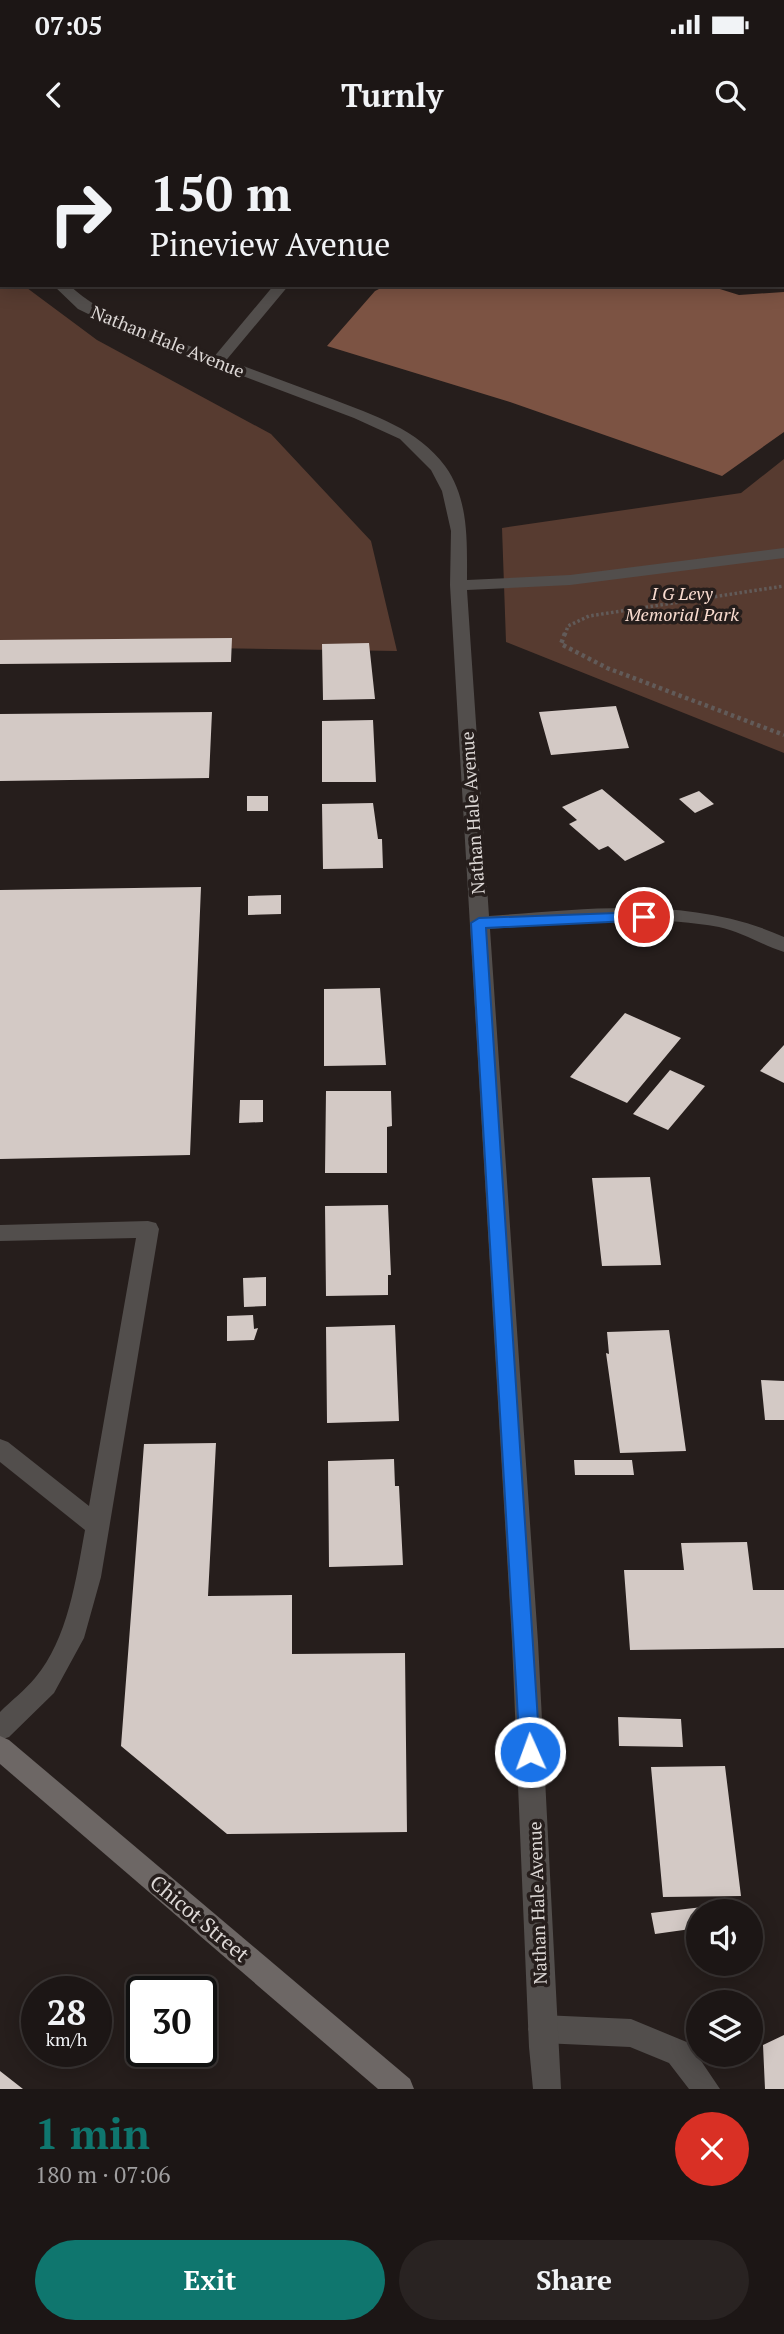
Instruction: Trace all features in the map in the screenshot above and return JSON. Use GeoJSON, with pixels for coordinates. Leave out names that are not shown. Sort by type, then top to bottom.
{"type":"FeatureCollection","features":[{"type":"Feature","properties":{"kind":"main road","name":"Chicot Street"},"geometry":{"type":"LineString","coordinates":[[0,1748],[400,2089]]}},
{"type":"Feature","properties":{"kind":"street","name":"Nathan Hale Avenue"},"geometry":{"type":"LineString","coordinates":[[62,287],[83,306],[124,326],[359,415],[405,436],[438,468],[450,491],[459,531],[457,585],[526,1642],[542,2029],[547,2089]]}},
{"type":"Feature","properties":{"kind":"street"},"geometry":{"type":"LineString","coordinates":[[218,361],[280,287]]}},
{"type":"Feature","properties":{"kind":"street"},"geometry":{"type":"LineString","coordinates":[[457,585],[570,580],[784,553]]}},
{"type":"Feature","properties":{"kind":"street"},"geometry":{"type":"LineString","coordinates":[[479,923],[644,917],[710,919],[747,929],[784,945]]}},
{"type":"Feature","properties":{"kind":"street"},"geometry":{"type":"LineString","coordinates":[[0,1233],[148,1229],[89,1577],[71,1638],[45,1685],[0,1729]]}},
{"type":"Feature","properties":{"kind":"street"},"geometry":{"type":"LineString","coordinates":[[0,1449],[98,1527]]}},
{"type":"Feature","properties":{"kind":"street"},"geometry":{"type":"LineString","coordinates":[[542,2029],[631,2033],[679,2053],[706,2089]]}},
{"type":"Feature","properties":{"kind":"path"},"geometry":{"type":"LineString","coordinates":[[784,586],[589,615],[568,626],[561,644],[607,668],[784,735]]}},
{"type":"Feature","properties":{"kind":"green space"},"geometry":{"type":"Polygon","coordinates":[[[0,287],[26,287],[97,340],[271,434],[371,541],[397,651],[0,645],[0,287]]]}},
{"type":"Feature","properties":{"kind":"green space","name":"I G Levy Memorial Park"},"geometry":{"type":"Polygon","coordinates":[[[784,459],[784,753],[506,642],[502,528],[741,493],[784,459]]]}},
{"type":"Feature","properties":{"kind":"shaded area"},"geometry":{"type":"Polygon","coordinates":[[[383,287],[713,287],[739,295],[784,292],[784,432],[722,476],[510,402],[327,346],[375,291],[383,287]]]}},
{"type":"Feature","properties":{"kind":"building"},"geometry":{"type":"Polygon","coordinates":[[[232,638],[231,662],[0,664],[0,640],[232,638]]]}},
{"type":"Feature","properties":{"kind":"building"},"geometry":{"type":"Polygon","coordinates":[[[369,643],[375,699],[323,700],[322,644],[369,643]]]}},
{"type":"Feature","properties":{"kind":"building"},"geometry":{"type":"Polygon","coordinates":[[[616,706],[629,748],[551,755],[539,712],[616,706]]]}},
{"type":"Feature","properties":{"kind":"building"},"geometry":{"type":"Polygon","coordinates":[[[212,712],[209,778],[0,781],[0,714],[212,712]]]}},
{"type":"Feature","properties":{"kind":"building"},"geometry":{"type":"Polygon","coordinates":[[[373,720],[376,782],[322,782],[322,721],[373,720]]]}},
{"type":"Feature","properties":{"kind":"building"},"geometry":{"type":"Polygon","coordinates":[[[602,789],[665,842],[625,861],[608,846],[599,850],[569,824],[577,820],[562,807],[602,789]]]}},
{"type":"Feature","properties":{"kind":"building"},"geometry":{"type":"Polygon","coordinates":[[[699,791],[714,804],[695,813],[679,799],[699,791]]]}},
{"type":"Feature","properties":{"kind":"building"},"geometry":{"type":"Polygon","coordinates":[[[247,796],[268,796],[268,811],[247,811],[247,796]]]}},
{"type":"Feature","properties":{"kind":"building"},"geometry":{"type":"Polygon","coordinates":[[[373,803],[378,839],[382,839],[383,868],[323,869],[322,804],[373,803]]]}},
{"type":"Feature","properties":{"kind":"building"},"geometry":{"type":"Polygon","coordinates":[[[201,887],[190,1155],[0,1159],[0,890],[201,887]]]}},
{"type":"Feature","properties":{"kind":"building"},"geometry":{"type":"Polygon","coordinates":[[[281,895],[281,914],[248,915],[248,896],[281,895]]]}},
{"type":"Feature","properties":{"kind":"building"},"geometry":{"type":"Polygon","coordinates":[[[380,988],[386,1065],[324,1066],[324,989],[380,988]]]}},
{"type":"Feature","properties":{"kind":"building"},"geometry":{"type":"Polygon","coordinates":[[[625,1013],[681,1038],[627,1103],[570,1077],[625,1013]]]}},
{"type":"Feature","properties":{"kind":"building"},"geometry":{"type":"Polygon","coordinates":[[[784,1045],[784,1083],[760,1071],[784,1045]]]}},
{"type":"Feature","properties":{"kind":"building"},"geometry":{"type":"Polygon","coordinates":[[[670,1070],[705,1086],[668,1130],[633,1114],[670,1070]]]}},
{"type":"Feature","properties":{"kind":"building"},"geometry":{"type":"Polygon","coordinates":[[[326,1091],[391,1091],[392,1126],[387,1127],[387,1173],[325,1173],[326,1091]]]}},
{"type":"Feature","properties":{"kind":"building"},"geometry":{"type":"Polygon","coordinates":[[[240,1100],[263,1100],[263,1122],[239,1123],[240,1100]]]}},
{"type":"Feature","properties":{"kind":"building"},"geometry":{"type":"Polygon","coordinates":[[[650,1177],[661,1265],[602,1266],[592,1178],[650,1177]]]}},
{"type":"Feature","properties":{"kind":"building"},"geometry":{"type":"Polygon","coordinates":[[[388,1205],[391,1275],[388,1275],[388,1295],[326,1296],[325,1206],[388,1205]]]}},
{"type":"Feature","properties":{"kind":"building"},"geometry":{"type":"Polygon","coordinates":[[[266,1277],[266,1306],[244,1307],[243,1278],[266,1277]]]}},
{"type":"Feature","properties":{"kind":"building"},"geometry":{"type":"Polygon","coordinates":[[[253,1315],[254,1329],[258,1328],[254,1340],[227,1341],[227,1316],[253,1315]]]}},
{"type":"Feature","properties":{"kind":"building"},"geometry":{"type":"Polygon","coordinates":[[[395,1325],[399,1421],[327,1423],[326,1327],[395,1325]]]}},
{"type":"Feature","properties":{"kind":"building"},"geometry":{"type":"Polygon","coordinates":[[[669,1330],[686,1451],[620,1453],[606,1353],[609,1354],[607,1332],[669,1330]]]}},
{"type":"Feature","properties":{"kind":"building"},"geometry":{"type":"Polygon","coordinates":[[[761,1380],[784,1381],[784,1420],[765,1420],[761,1380]]]}},
{"type":"Feature","properties":{"kind":"building"},"geometry":{"type":"Polygon","coordinates":[[[216,1443],[208,1596],[292,1595],[292,1654],[405,1653],[407,1832],[227,1834],[121,1746],[144,1444],[216,1443]]]}},
{"type":"Feature","properties":{"kind":"building"},"geometry":{"type":"Polygon","coordinates":[[[394,1459],[395,1486],[399,1486],[403,1565],[329,1567],[328,1461],[394,1459]]]}},
{"type":"Feature","properties":{"kind":"building"},"geometry":{"type":"Polygon","coordinates":[[[574,1460],[632,1460],[634,1475],[575,1475],[574,1460]]]}},
{"type":"Feature","properties":{"kind":"building"},"geometry":{"type":"Polygon","coordinates":[[[747,1542],[753,1590],[784,1590],[784,1648],[630,1650],[624,1570],[684,1570],[681,1543],[747,1542]]]}},
{"type":"Feature","properties":{"kind":"building"},"geometry":{"type":"Polygon","coordinates":[[[618,1717],[681,1719],[683,1747],[619,1746],[618,1717]]]}},
{"type":"Feature","properties":{"kind":"building"},"geometry":{"type":"Polygon","coordinates":[[[725,1766],[741,1896],[663,1897],[651,1767],[725,1766]]]}},
{"type":"Feature","properties":{"kind":"building"},"geometry":{"type":"Polygon","coordinates":[[[686,1909],[686,1930],[655,1934],[651,1913],[686,1909]]]}},
{"type":"Feature","properties":{"kind":"building"},"geometry":{"type":"Polygon","coordinates":[[[784,2035],[784,2089],[765,2089],[763,2045],[784,2035]]]}},
{"type":"Feature","properties":{"kind":"building"},"geometry":{"type":"Polygon","coordinates":[[[0,2071],[23,2089],[0,2089],[0,2071]]]}},
{"type":"Feature","properties":{"kind":"route"},"geometry":{"type":"LineString","coordinates":[[530,1752],[526,1642],[479,923],[644,917]]}}]}
